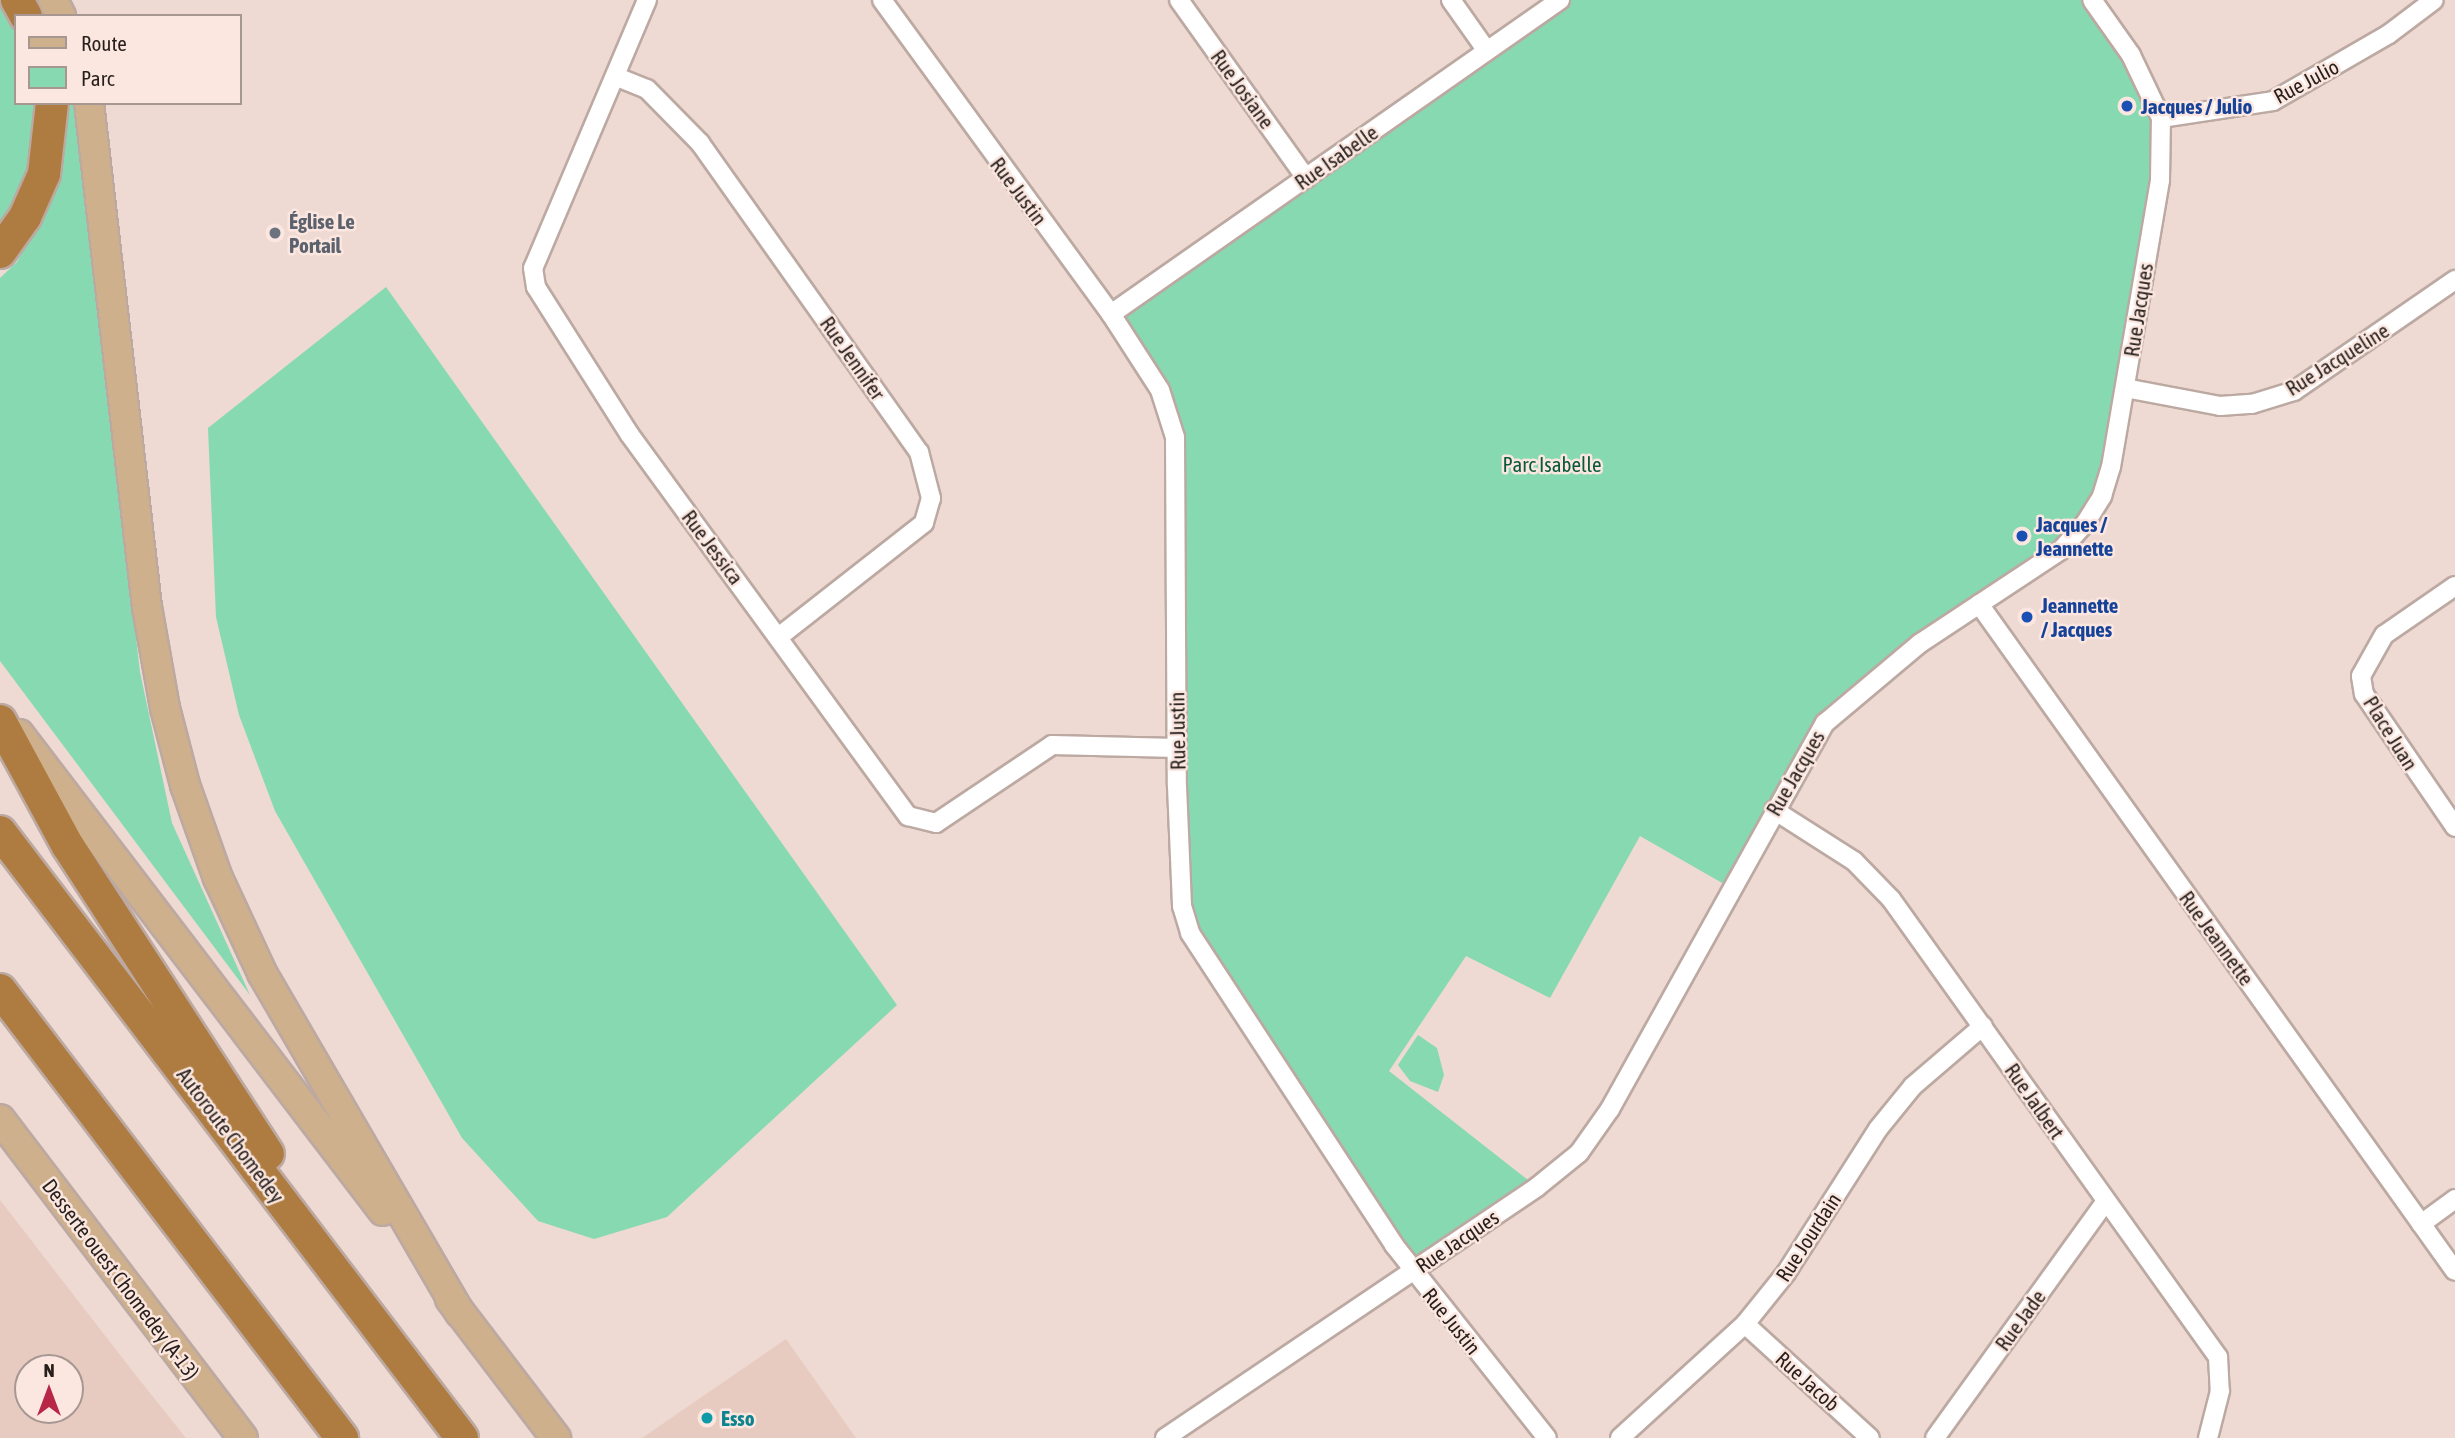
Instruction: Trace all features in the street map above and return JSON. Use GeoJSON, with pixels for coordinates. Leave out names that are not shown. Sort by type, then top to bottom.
{"type":"FeatureCollection","features":[{"type":"Feature","properties":{"kind":"highway"},"geometry":{"type":"LineString","coordinates":[[0,252],[24,217],[44,173],[52,105]]}},
{"type":"Feature","properties":{"kind":"highway"},"geometry":{"type":"LineString","coordinates":[[0,721],[68,846],[127,930],[383,1335]]}},
{"type":"Feature","properties":{"kind":"highway","name":"Autoroute Chomedey"},"geometry":{"type":"LineString","coordinates":[[0,832],[462,1438]]}},
{"type":"Feature","properties":{"kind":"highway"},"geometry":{"type":"LineString","coordinates":[[0,990],[342,1438]]}},
{"type":"Feature","properties":{"kind":"main road"},"geometry":{"type":"LineString","coordinates":[[89,105],[147,607],[165,708],[185,785],[218,878],[262,973],[460,1313]]}},
{"type":"Feature","properties":{"kind":"main road"},"geometry":{"type":"LineString","coordinates":[[0,710],[556,1438]]}},
{"type":"Feature","properties":{"kind":"main road","name":"Desserte ouest Chomedey (A-13)"},"geometry":{"type":"LineString","coordinates":[[0,1119],[243,1438]]}},
{"type":"Feature","properties":{"kind":"street","name":"Rue Jessica"},"geometry":{"type":"LineString","coordinates":[[647,0],[617,77],[546,231],[533,268],[536,287],[630,435],[780,636],[908,816],[936,822],[1052,746],[1177,748]]}},
{"type":"Feature","properties":{"kind":"street","name":"Rue Justin"},"geometry":{"type":"LineString","coordinates":[[883,0],[1111,314],[1160,390],[1175,437],[1177,748],[1182,906],[1190,933],[1412,1271],[1548,1438]]}},
{"type":"Feature","properties":{"kind":"street","name":"Rue Josiane"},"geometry":{"type":"LineString","coordinates":[[1179,0],[1307,178]]}},
{"type":"Feature","properties":{"kind":"street"},"geometry":{"type":"LineString","coordinates":[[1451,0],[1487,51]]}},
{"type":"Feature","properties":{"kind":"street","name":"Rue Isabelle"},"geometry":{"type":"LineString","coordinates":[[1111,314],[1560,0]]}},
{"type":"Feature","properties":{"kind":"street","name":"Rue Jacques"},"geometry":{"type":"LineString","coordinates":[[1165,1438],[1537,1187],[1579,1153],[1611,1109],[1774,810],[1825,723],[1919,644],[2061,550],[2086,522],[2102,496],[2111,467],[2160,180],[2161,118],[2130,55],[2092,0]]}},
{"type":"Feature","properties":{"kind":"street","name":"Rue Julio"},"geometry":{"type":"LineString","coordinates":[[2161,118],[2273,101],[2389,34],[2434,0]]}},
{"type":"Feature","properties":{"kind":"street","name":"Rue Jennifer"},"geometry":{"type":"LineString","coordinates":[[617,77],[647,89],[700,143],[919,452],[931,498],[925,523],[780,636]]}},
{"type":"Feature","properties":{"kind":"street","name":"Rue Jacqueline"},"geometry":{"type":"LineString","coordinates":[[2125,388],[2220,406],[2252,404],[2294,391],[2454,284]]}},
{"type":"Feature","properties":{"kind":"street","name":"Place Juan"},"geometry":{"type":"LineString","coordinates":[[2455,586],[2384,635],[2361,676],[2364,694],[2455,827]]}},
{"type":"Feature","properties":{"kind":"street","name":"Rue Jeannette"},"geometry":{"type":"LineString","coordinates":[[1979,604],[2455,1271]]}},
{"type":"Feature","properties":{"kind":"street","name":"Rue Jalbert"},"geometry":{"type":"LineString","coordinates":[[1774,810],[1854,861],[1891,899],[2218,1357],[2220,1391],[2208,1438]]}},
{"type":"Feature","properties":{"kind":"street","name":"Rue Jourdain"},"geometry":{"type":"LineString","coordinates":[[1620,1438],[1745,1324],[1786,1273],[1878,1129],[1913,1086],[1983,1026]]}},
{"type":"Feature","properties":{"kind":"street"},"geometry":{"type":"LineString","coordinates":[[2421,1224],[2455,1199]]}},
{"type":"Feature","properties":{"kind":"street","name":"Rue Jade"},"geometry":{"type":"LineString","coordinates":[[1935,1438],[2105,1202]]}},
{"type":"Feature","properties":{"kind":"street","name":"Rue Jacob"},"geometry":{"type":"LineString","coordinates":[[1745,1324],[1870,1438]]}},
{"type":"Feature","properties":{"kind":"shaded area"},"geometry":{"type":"Polygon","coordinates":[[[0,1200],[134,1373],[186,1438],[0,1438],[0,1200]]]}},
{"type":"Feature","properties":{"kind":"shaded area"},"geometry":{"type":"Polygon","coordinates":[[[786,1339],[856,1438],[642,1438],[786,1339]]]}},
{"type":"Feature","properties":{"kind":"green space","name":"Parc Isabelle"},"geometry":{"type":"Polygon","coordinates":[[[1561,0],[2093,0],[2161,118],[2125,388],[2086,522],[1825,723],[1731,888],[1640,836],[1550,998],[1466,956],[1389,1071],[1537,1187],[1415,1275],[1193,917],[1177,786],[1175,437],[1111,314],[1561,0]]]}},
{"type":"Feature","properties":{"kind":"green space"},"geometry":{"type":"Polygon","coordinates":[[[0,5],[14,28],[14,105],[36,105],[29,174],[14,211],[0,228],[0,5]]]}},
{"type":"Feature","properties":{"kind":"green space"},"geometry":{"type":"Polygon","coordinates":[[[66,105],[74,105],[140,672],[172,823],[250,995],[0,661],[0,278],[17,262],[57,183],[66,140],[66,105]]]}},
{"type":"Feature","properties":{"kind":"green space"},"geometry":{"type":"Polygon","coordinates":[[[386,287],[897,1005],[667,1217],[594,1239],[538,1221],[462,1138],[275,811],[239,715],[216,617],[208,428],[386,287]]]}},
{"type":"Feature","properties":{"kind":"green space"},"geometry":{"type":"Polygon","coordinates":[[[1418,1035],[1437,1048],[1444,1075],[1438,1092],[1410,1081],[1398,1065],[1418,1035]]]}},
{"type":"Feature","properties":{"kind":"place","name":"Jacques / Julio"},"geometry":{"type":"Point","coordinates":[2127,106]}},
{"type":"Feature","properties":{"kind":"place","name":"Église Le Portail"},"geometry":{"type":"Point","coordinates":[275,233]}},
{"type":"Feature","properties":{"kind":"place","name":"Jacques / Jeannette"},"geometry":{"type":"Point","coordinates":[2022,536]}},
{"type":"Feature","properties":{"kind":"place","name":"Jeannette / Jacques"},"geometry":{"type":"Point","coordinates":[2027,617]}},
{"type":"Feature","properties":{"kind":"place","name":"Esso"},"geometry":{"type":"Point","coordinates":[707,1418]}}]}
